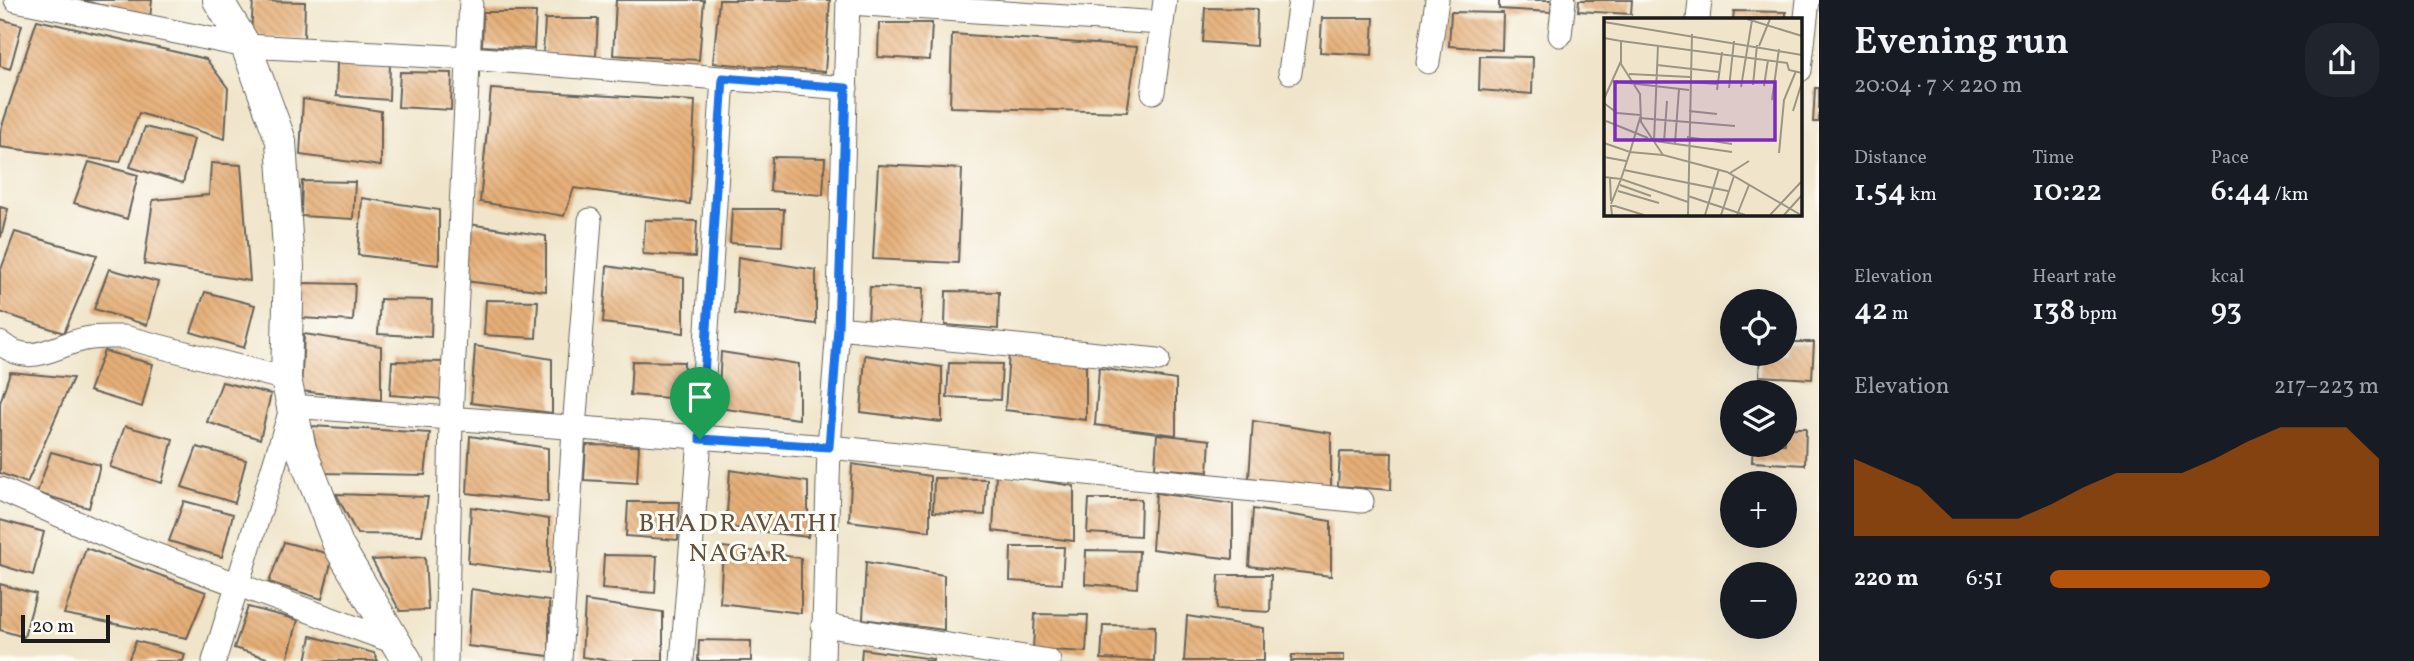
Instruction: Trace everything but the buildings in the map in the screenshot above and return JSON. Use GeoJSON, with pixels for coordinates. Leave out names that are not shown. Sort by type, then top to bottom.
{"type":"FeatureCollection","features":[{"type":"Feature","properties":{"kind":"street"},"geometry":{"type":"LineString","coordinates":[[16,0],[246,46],[469,58],[846,88]]}},
{"type":"Feature","properties":{"kind":"street"},"geometry":{"type":"LineString","coordinates":[[218,0],[246,46],[281,141],[289,266],[289,392],[301,449],[339,547],[402,652]]}},
{"type":"Feature","properties":{"kind":"street"},"geometry":{"type":"LineString","coordinates":[[446,661],[451,419],[471,0]]}},
{"type":"Feature","properties":{"kind":"street"},"geometry":{"type":"LineString","coordinates":[[1153,92],[1165,0]]}},
{"type":"Feature","properties":{"kind":"street"},"geometry":{"type":"LineString","coordinates":[[1290,72],[1300,0]]}},
{"type":"Feature","properties":{"kind":"street"},"geometry":{"type":"LineString","coordinates":[[1428,62],[1437,0]]}},
{"type":"Feature","properties":{"kind":"street"},"geometry":{"type":"LineString","coordinates":[[1560,35],[1564,0]]}},
{"type":"Feature","properties":{"kind":"street"},"geometry":{"type":"LineString","coordinates":[[1698,18],[1700,0]]}},
{"type":"Feature","properties":{"kind":"street"},"geometry":{"type":"LineString","coordinates":[[1801,62],[1808,0]]}},
{"type":"Feature","properties":{"kind":"street"},"geometry":{"type":"LineString","coordinates":[[822,661],[829,447],[838,328],[848,2],[1162,23]]}},
{"type":"Feature","properties":{"kind":"street"},"geometry":{"type":"LineString","coordinates":[[682,661],[700,439],[723,78]]}},
{"type":"Feature","properties":{"kind":"street"},"geometry":{"type":"LineString","coordinates":[[560,661],[590,220]]}},
{"type":"Feature","properties":{"kind":"street"},"geometry":{"type":"LineString","coordinates":[[838,328],[1158,360]]}},
{"type":"Feature","properties":{"kind":"street"},"geometry":{"type":"LineString","coordinates":[[0,343],[22,355],[40,355],[82,340],[124,337],[289,392],[451,419],[829,447],[1362,502]]}},
{"type":"Feature","properties":{"kind":"street"},"geometry":{"type":"LineString","coordinates":[[214,661],[238,585],[289,392]]}},
{"type":"Feature","properties":{"kind":"street"},"geometry":{"type":"LineString","coordinates":[[0,489],[121,542],[238,585],[402,652]]}},
{"type":"Feature","properties":{"kind":"street"},"geometry":{"type":"LineString","coordinates":[[823,625],[1049,661]]}},
{"type":"Feature","properties":{"kind":"district","name":"BHADRAVATHI NAGAR"},"geometry":{"type":"Point","coordinates":[739,539]}},
{"type":"Feature","properties":{"kind":"route"},"geometry":{"type":"LineString","coordinates":[[723,78],[846,88],[838,328],[829,447],[700,439],[723,78]]}}]}
